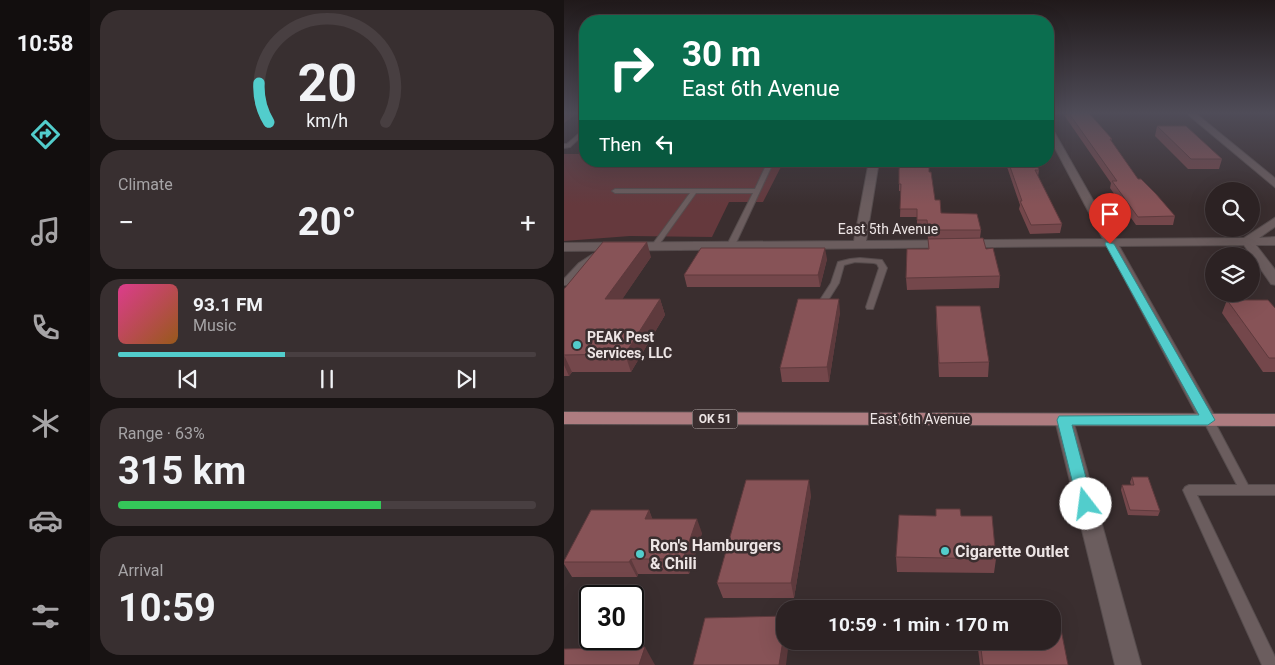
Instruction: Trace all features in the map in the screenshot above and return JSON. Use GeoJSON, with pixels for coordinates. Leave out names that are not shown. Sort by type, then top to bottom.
{"type":"FeatureCollection","features":[{"type":"Feature","properties":{"kind":"main road","name":"East 6th Avenue"},"geometry":{"type":"LineString","coordinates":[[564,418],[1275,420]]}},
{"type":"Feature","properties":{"kind":"street"},"geometry":{"type":"LineString","coordinates":[[1056,143],[1208,420]]}},
{"type":"Feature","properties":{"kind":"street"},"geometry":{"type":"LineString","coordinates":[[1226,143],[1275,185]]}},
{"type":"Feature","properties":{"kind":"street"},"geometry":{"type":"LineString","coordinates":[[860,243],[873,167]]}},
{"type":"Feature","properties":{"kind":"street"},"geometry":{"type":"LineString","coordinates":[[1275,220],[1247,241],[1275,281]]}},
{"type":"Feature","properties":{"kind":"street","name":"East 5th Avenue"},"geometry":{"type":"LineString","coordinates":[[564,247],[860,243],[1110,244],[1275,241]]}},
{"type":"Feature","properties":{"kind":"street"},"geometry":{"type":"LineString","coordinates":[[1064,420],[1128,665]]}},
{"type":"Feature","properties":{"kind":"lane"},"geometry":{"type":"LineString","coordinates":[[731,244],[768,167]]}},
{"type":"Feature","properties":{"kind":"lane"},"geometry":{"type":"LineString","coordinates":[[656,245],[694,191]]}},
{"type":"Feature","properties":{"kind":"lane"},"geometry":{"type":"LineString","coordinates":[[615,192],[757,191]]}},
{"type":"Feature","properties":{"kind":"lane"},"geometry":{"type":"LineString","coordinates":[[564,283],[582,265],[608,246]]}},
{"type":"Feature","properties":{"kind":"lane"},"geometry":{"type":"LineString","coordinates":[[824,300],[835,283],[841,264],[847,261],[868,260],[879,262],[883,268],[870,307]]}},
{"type":"Feature","properties":{"kind":"lane"},"geometry":{"type":"LineString","coordinates":[[1208,420],[1245,490]]}},
{"type":"Feature","properties":{"kind":"lane"},"geometry":{"type":"LineString","coordinates":[[1270,665],[1189,490],[1245,490],[1274,494]]}},
{"type":"Feature","properties":{"kind":"shaded area"},"geometry":{"type":"Polygon","coordinates":[[[564,154],[579,154],[579,167],[781,167],[763,202],[729,202],[712,237],[630,236],[564,241],[564,154]]]}},
{"type":"Feature","properties":{"kind":"building"},"geometry":{"type":"Polygon","coordinates":[[[1090,143],[1113,143],[1138,179],[1141,179],[1156,194],[1175,216],[1138,217],[1112,181],[1117,181],[1090,143]]]}},
{"type":"Feature","properties":{"kind":"building"},"geometry":{"type":"Polygon","coordinates":[[[1175,143],[1205,143],[1222,159],[1191,159],[1175,143]]]}},
{"type":"Feature","properties":{"kind":"building"},"geometry":{"type":"Polygon","coordinates":[[[899,167],[929,167],[935,200],[940,200],[941,213],[977,214],[981,230],[928,230],[927,220],[917,220],[917,209],[900,209],[901,184],[899,184],[899,167]]]}},
{"type":"Feature","properties":{"kind":"building"},"geometry":{"type":"Polygon","coordinates":[[[1010,167],[1038,167],[1039,170],[1035,170],[1062,224],[1031,225],[1020,201],[1022,201],[1010,167]]]}},
{"type":"Feature","properties":{"kind":"building"},"geometry":{"type":"Polygon","coordinates":[[[983,238],[986,249],[993,248],[1000,276],[906,278],[907,249],[929,249],[928,239],[983,238]]]}},
{"type":"Feature","properties":{"kind":"building"},"geometry":{"type":"Polygon","coordinates":[[[603,242],[647,242],[605,299],[660,299],[625,354],[564,355],[564,289],[603,242]]]}},
{"type":"Feature","properties":{"kind":"building"},"geometry":{"type":"Polygon","coordinates":[[[701,248],[825,248],[818,275],[684,275],[701,248]]]}},
{"type":"Feature","properties":{"kind":"building"},"geometry":{"type":"Polygon","coordinates":[[[798,299],[839,299],[827,367],[780,368],[798,299]]]}},
{"type":"Feature","properties":{"kind":"building"},"geometry":{"type":"Polygon","coordinates":[[[1260,300],[1268,300],[1276,309],[1276,358],[1269,358],[1228,302],[1260,302],[1260,300]]]}},
{"type":"Feature","properties":{"kind":"building"},"geometry":{"type":"Polygon","coordinates":[[[936,306],[980,306],[989,362],[939,363],[936,306]]]}},
{"type":"Feature","properties":{"kind":"building"},"geometry":{"type":"Polygon","coordinates":[[[1132,477],[1148,477],[1160,511],[1130,510],[1122,485],[1134,485],[1132,477]]]}},
{"type":"Feature","properties":{"kind":"building"},"geometry":{"type":"Polygon","coordinates":[[[746,480],[809,480],[791,583],[717,583],[746,480]]]}},
{"type":"Feature","properties":{"kind":"building","name":"Cigarette Outlet"},"geometry":{"type":"Polygon","coordinates":[[[936,509],[960,509],[961,516],[992,516],[996,559],[896,557],[899,515],[936,516],[936,509]]]}},
{"type":"Feature","properties":{"kind":"building","name":"Ron's Hamburgers & Chili"},"geometry":{"type":"Polygon","coordinates":[[[591,510],[649,510],[645,519],[697,519],[683,559],[631,559],[629,562],[564,562],[591,510]]]}},
{"type":"Feature","properties":{"kind":"building"},"geometry":{"type":"Polygon","coordinates":[[[776,616],[776,650],[781,650],[779,665],[693,665],[705,618],[776,616]]]}},
{"type":"Feature","properties":{"kind":"building"},"geometry":{"type":"Polygon","coordinates":[[[1061,629],[1068,665],[983,665],[981,650],[1061,650],[1061,629]]]}},
{"type":"Feature","properties":{"kind":"building"},"geometry":{"type":"Polygon","coordinates":[[[564,649],[644,650],[639,665],[564,665],[564,649]]]}},
{"type":"Feature","properties":{"kind":"place","name":"PEAK Pest Services, LLC"},"geometry":{"type":"Point","coordinates":[577,345]}},
{"type":"Feature","properties":{"kind":"place","name":"Cigarette Outlet"},"geometry":{"type":"Point","coordinates":[945,551]}},
{"type":"Feature","properties":{"kind":"place","name":"Ron's Hamburgers & Chili"},"geometry":{"type":"Point","coordinates":[640,554]}},
{"type":"Feature","properties":{"kind":"route"},"geometry":{"type":"LineString","coordinates":[[1086,504],[1064,420],[1208,420],[1110,244]]}}]}
